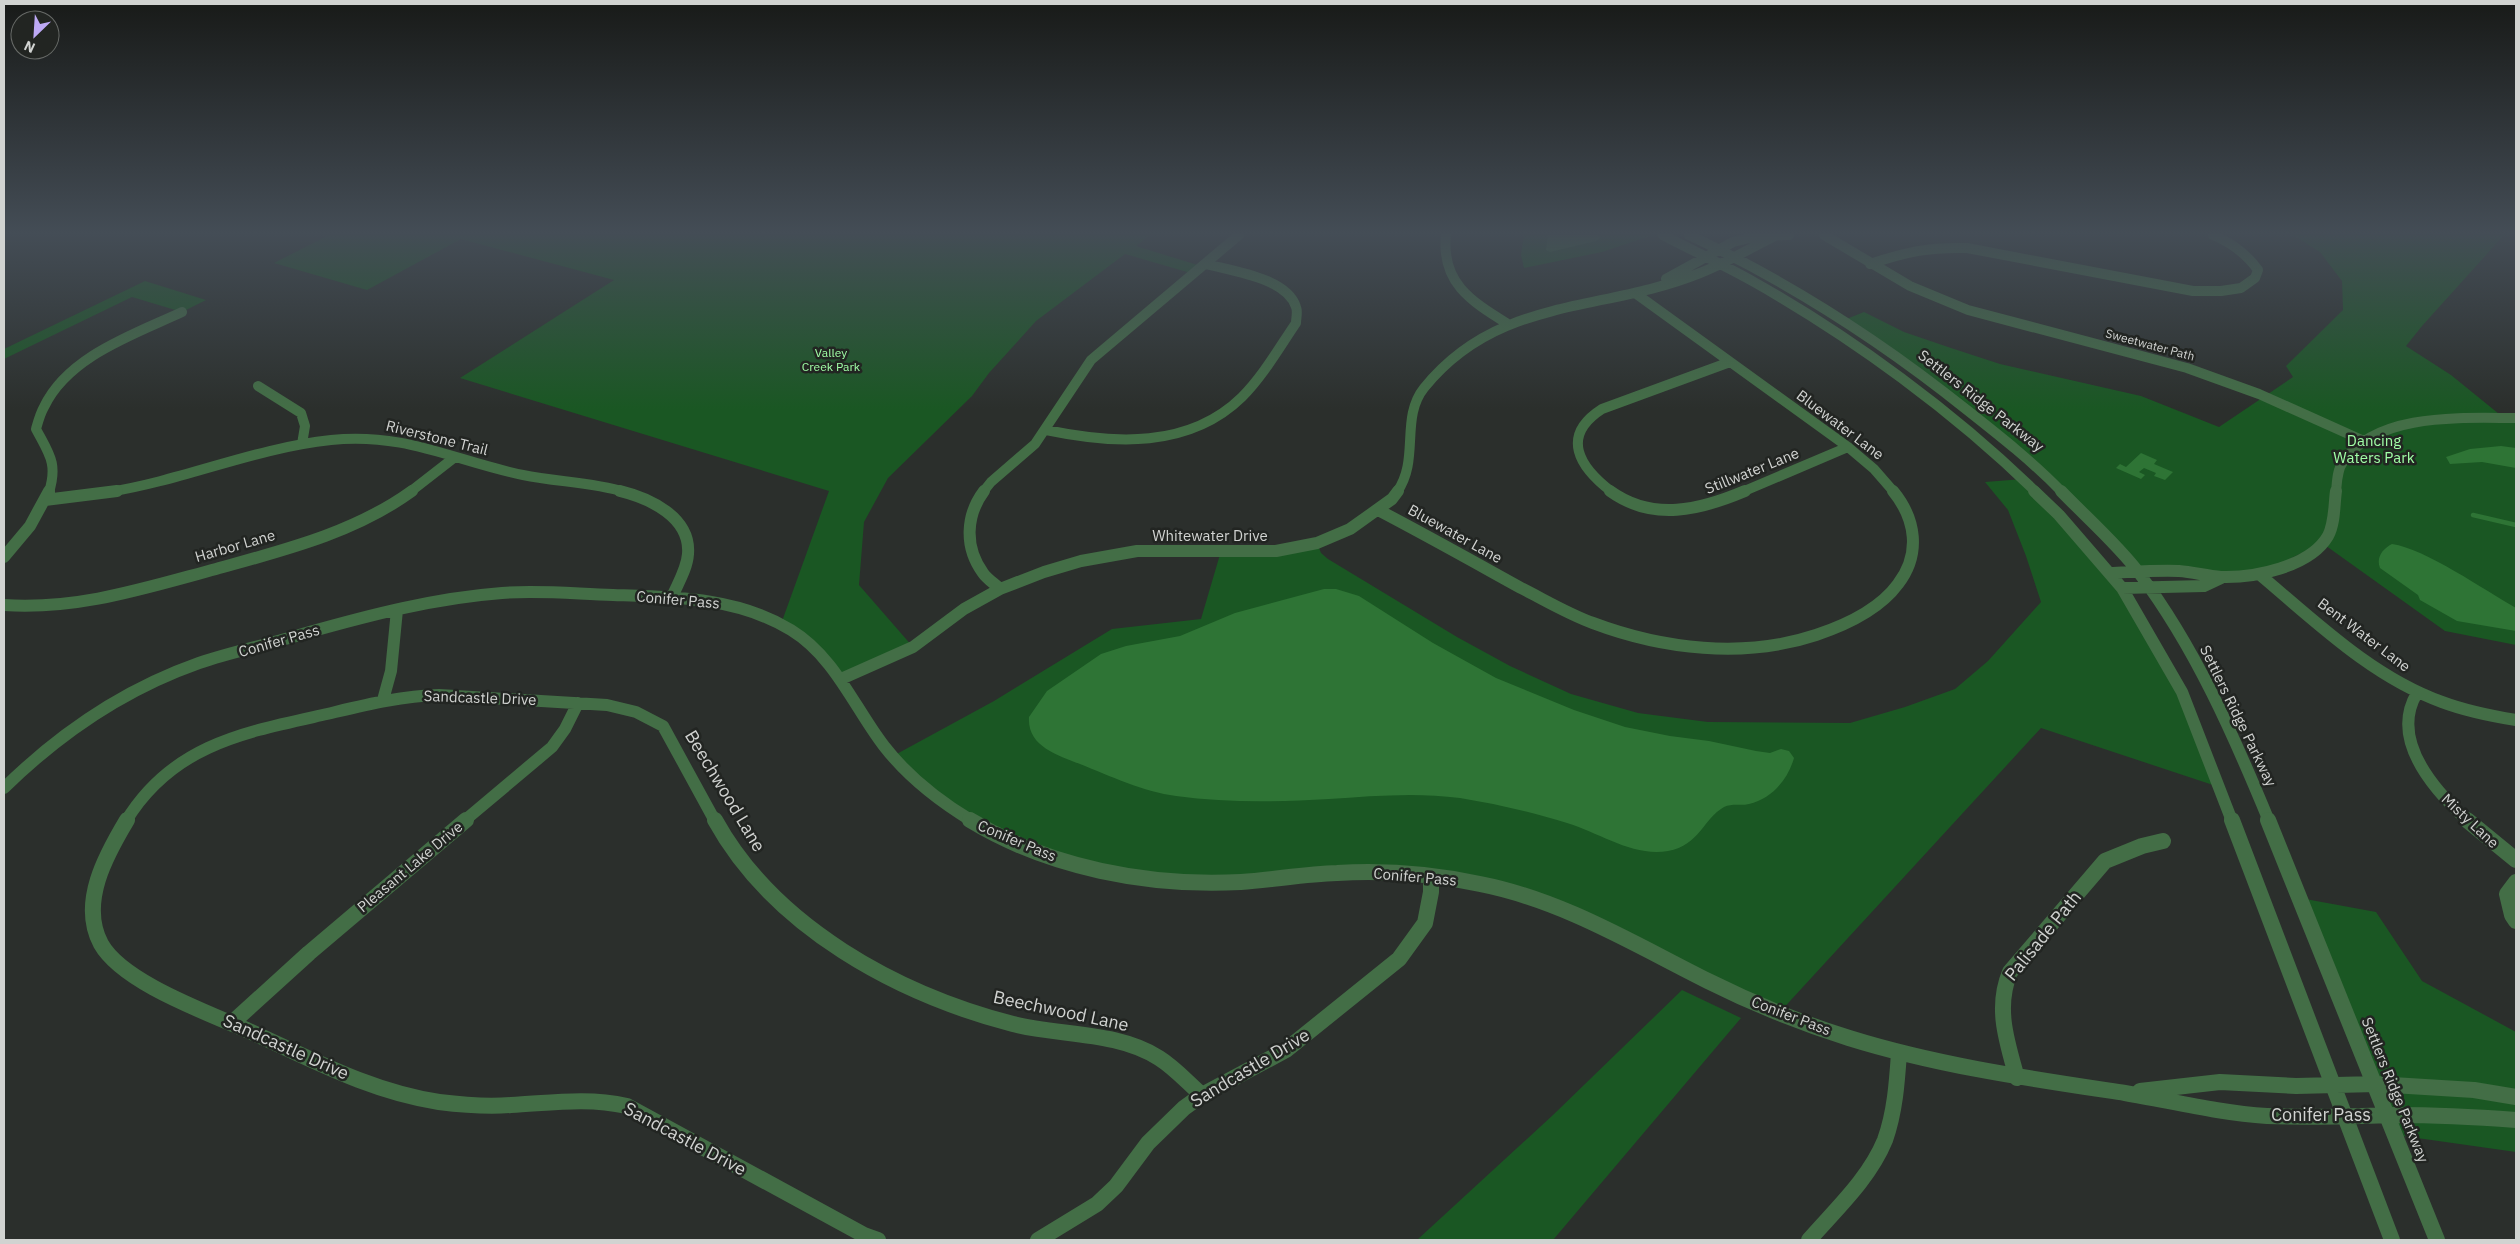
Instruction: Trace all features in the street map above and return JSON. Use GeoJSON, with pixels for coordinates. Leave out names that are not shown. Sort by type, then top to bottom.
{"type":"FeatureCollection","features":[{"type":"Feature","properties":{"kind":"street"},"geometry":{"type":"LineString","coordinates":[[1000,589],[983,572],[972,553],[968,530],[975,503],[991,482],[1035,444],[1091,360],[1171,293]]}},
{"type":"Feature","properties":{"kind":"street"},"geometry":{"type":"LineString","coordinates":[[1046,430],[1106,440],[1145,439],[1170,435],[1224,413],[1242,398],[1296,323],[1298,308],[1289,293]]}},
{"type":"Feature","properties":{"kind":"street"},"geometry":{"type":"LineString","coordinates":[[1465,293],[1508,324]]}},
{"type":"Feature","properties":{"kind":"street","name":"Whitewater Drive"},"geometry":{"type":"LineString","coordinates":[[841,679],[913,647],[964,609],[1000,589],[1044,572],[1081,561],[1137,550],[1276,551],[1325,539],[1350,529],[1392,500],[1405,481],[1410,461],[1410,435],[1413,411],[1422,390],[1459,352],[1487,334],[1508,324],[1543,313],[1634,293]]}},
{"type":"Feature","properties":{"kind":"street","name":"Bluewater Lane"},"geometry":{"type":"LineString","coordinates":[[1378,510],[1559,608],[1593,623],[1640,636],[1697,646],[1753,648],[1803,640],[1842,625],[1873,609],[1906,576],[1913,556],[1914,538],[1906,510],[1884,478],[1848,447],[1634,293]]}},
{"type":"Feature","properties":{"kind":"street"},"geometry":{"type":"LineString","coordinates":[[1770,293],[1866,352],[1999,456],[2060,514],[2122,588],[2182,692],[2335,1086],[2392,1240]]}},
{"type":"Feature","properties":{"kind":"street","name":"Settlers Ridge Parkway"},"geometry":{"type":"LineString","coordinates":[[1797,293],[1855,327],[1926,377],[2035,464],[2139,572],[2150,588],[2197,663],[2244,762],[2376,1084],[2437,1240]]}},
{"type":"Feature","properties":{"kind":"street","name":"Sweetwater Path"},"geometry":{"type":"LineString","coordinates":[[1927,293],[1968,310],[2187,368],[2259,394],[2364,441]]}},
{"type":"Feature","properties":{"kind":"street"},"geometry":{"type":"LineString","coordinates":[[4,557],[36,518],[52,484],[54,461],[36,429],[39,412],[52,391],[93,358],[182,312]]}},
{"type":"Feature","properties":{"kind":"street","name":"Stillwater Lane"},"geometry":{"type":"LineString","coordinates":[[1730,362],[1602,409],[1590,416],[1579,430],[1576,445],[1581,458],[1599,482],[1616,495],[1645,506],[1673,511],[1692,510],[1712,505],[1848,447]]}},
{"type":"Feature","properties":{"kind":"street"},"geometry":{"type":"LineString","coordinates":[[258,386],[301,413],[305,426],[302,444]]}},
{"type":"Feature","properties":{"kind":"street"},"geometry":{"type":"LineString","coordinates":[[2110,573],[2188,572],[2221,578],[2259,574],[2306,556],[2329,534],[2334,522],[2335,493],[2342,463],[2364,441],[2384,431],[2424,422],[2458,418],[2516,418]]}},
{"type":"Feature","properties":{"kind":"street","name":"Riverstone Trail"},"geometry":{"type":"LineString","coordinates":[[45,500],[141,486],[302,444],[359,438],[390,439],[523,475],[635,495],[656,504],[678,523],[687,542],[689,559],[672,597]]}},
{"type":"Feature","properties":{"kind":"street","name":"Harbor Lane"},"geometry":{"type":"LineString","coordinates":[[4,605],[32,609],[62,607],[108,599],[332,534],[377,514],[412,491],[455,457]]}},
{"type":"Feature","properties":{"kind":"street","name":"Bent Water Lane"},"geometry":{"type":"LineString","coordinates":[[2259,574],[2370,665],[2417,693],[2466,711],[2516,720]]}},
{"type":"Feature","properties":{"kind":"street"},"geometry":{"type":"LineString","coordinates":[[2122,588],[2204,586],[2221,578]]}},
{"type":"Feature","properties":{"kind":"street","name":"Conifer Pass"},"geometry":{"type":"LineString","coordinates":[[4,788],[41,753],[86,720],[130,694],[170,675],[186,668],[397,610],[444,599],[512,592],[672,597],[726,603],[775,621],[808,641],[821,653],[841,679],[884,746],[911,776],[937,799],[990,832],[1026,848],[1062,860],[1116,874],[1202,883],[1250,881],[1350,872],[1431,876],[1499,888],[1568,910],[1606,927],[1744,998],[1788,1017],[1898,1053],[1942,1064],[2018,1078],[2128,1093],[2265,1116],[2388,1116],[2516,1120]]}},
{"type":"Feature","properties":{"kind":"street"},"geometry":{"type":"LineString","coordinates":[[383,700],[391,671],[397,610]]}},
{"type":"Feature","properties":{"kind":"street","name":"Misty Lane"},"geometry":{"type":"LineString","coordinates":[[2417,693],[2408,710],[2408,726],[2412,745],[2421,765],[2436,788],[2461,816],[2516,860]]}},
{"type":"Feature","properties":{"kind":"street","name":"Sandcastle Drive"},"geometry":{"type":"LineString","coordinates":[[578,703],[451,694],[421,695],[383,700],[230,738],[200,752],[167,772],[150,789],[118,835],[96,879],[94,920],[104,948],[128,971],[178,999],[350,1077],[388,1091],[436,1103],[494,1106],[605,1099],[627,1106],[855,1230],[878,1240]]}},
{"type":"Feature","properties":{"kind":"street","name":"Pleasant Lake Drive"},"geometry":{"type":"LineString","coordinates":[[232,1023],[309,953],[552,747],[565,729],[578,703]]}},
{"type":"Feature","properties":{"kind":"street","name":"Beechwood Lane"},"geometry":{"type":"LineString","coordinates":[[578,703],[622,707],[651,718],[663,726],[738,859],[791,911],[866,964],[937,999],[975,1013],[1052,1033],[1127,1044],[1154,1054],[1202,1095]]}},
{"type":"Feature","properties":{"kind":"street","name":"Palisade Path"},"geometry":{"type":"LineString","coordinates":[[2018,1078],[2004,1027],[2000,1000],[2003,985],[2010,972],[2105,861],[2142,846],[2163,841]]}},
{"type":"Feature","properties":{"kind":"street","name":"Sandcastle Drive"},"geometry":{"type":"LineString","coordinates":[[1038,1240],[1051,1234],[1097,1204],[1116,1186],[1148,1143],[1167,1123],[1202,1095],[1286,1050],[1310,1034],[1398,959],[1426,923],[1431,876]]}},
{"type":"Feature","properties":{"kind":"street"},"geometry":{"type":"LineString","coordinates":[[2516,882],[2507,894],[2512,915],[2516,921]]}},
{"type":"Feature","properties":{"kind":"street"},"geometry":{"type":"LineString","coordinates":[[1809,1240],[1869,1168],[1880,1151],[1893,1112],[1898,1053]]}},
{"type":"Feature","properties":{"kind":"street","name":"Conifer Pass"},"geometry":{"type":"LineString","coordinates":[[2128,1093],[2220,1082],[2335,1086],[2376,1084],[2419,1085],[2474,1090],[2516,1097]]}},
{"type":"Feature","properties":{"kind":"green space"},"geometry":{"type":"Polygon","coordinates":[[[120,293],[184,293],[206,300],[182,312],[132,297],[4,359],[4,349],[120,293]]]}},
{"type":"Feature","properties":{"kind":"green space","name":"Valley Creek Park"},"geometry":{"type":"Polygon","coordinates":[[[593,293],[1073,293],[1036,321],[989,373],[972,396],[888,478],[864,522],[859,585],[913,647],[841,679],[781,624],[829,491],[460,378],[593,293]]]}},
{"type":"Feature","properties":{"kind":"green space","name":"Dancing Waters Park"},"geometry":{"type":"Polygon","coordinates":[[[2342,293],[2452,293],[2406,346],[2451,375],[2504,418],[2516,418],[2516,645],[2445,631],[2322,543],[2259,574],[2139,572],[2035,464],[1844,320],[1864,312],[1904,332],[2000,364],[2141,396],[2219,427],[2293,377],[2286,366],[2343,310],[2342,293]]]}},
{"type":"Feature","properties":{"kind":"green space"},"geometry":{"type":"Polygon","coordinates":[[[2023,479],[2110,573],[2182,692],[2219,787],[2041,728],[1779,1013],[1606,927],[1455,879],[1275,879],[1116,874],[990,832],[893,756],[994,701],[1112,629],[1201,619],[1221,551],[1317,543],[1321,553],[1328,559],[1457,637],[1510,666],[1571,694],[1638,713],[1708,722],[1850,723],[1905,707],[1955,689],[1988,661],[2041,602],[2008,510],[1985,482],[2023,479]]]}},
{"type":"Feature","properties":{"kind":"green space"},"geometry":{"type":"Polygon","coordinates":[[[2300,898],[2376,912],[2422,981],[2516,1032],[2516,1152],[2396,1135],[2300,898]]]}},
{"type":"Feature","properties":{"kind":"green space"},"geometry":{"type":"Polygon","coordinates":[[[1682,990],[1741,1018],[1553,1240],[1417,1240],[1553,1115],[1682,990]]]}},
{"type":"Feature","properties":{"kind":"shaded area"},"geometry":{"type":"Polygon","coordinates":[[[2501,446],[2516,448],[2516,468],[2482,462],[2450,464],[2446,457],[2470,449],[2501,446]]]}},
{"type":"Feature","properties":{"kind":"shaded area"},"geometry":{"type":"Polygon","coordinates":[[[2141,453],[2157,460],[2154,464],[2173,472],[2165,480],[2154,476],[2156,473],[2144,468],[2139,472],[2145,475],[2141,479],[2116,468],[2120,464],[2126,467],[2141,453]]]}},
{"type":"Feature","properties":{"kind":"shaded area"},"geometry":{"type":"Polygon","coordinates":[[[2392,544],[2406,547],[2438,562],[2516,608],[2516,631],[2457,621],[2420,600],[2418,595],[2380,568],[2379,557],[2385,548],[2392,544]]]}},
{"type":"Feature","properties":{"kind":"shaded area"},"geometry":{"type":"Polygon","coordinates":[[[1324,589],[1336,589],[1359,596],[1433,643],[1496,678],[1574,710],[1625,727],[1670,736],[1709,741],[1770,753],[1781,749],[1789,751],[1794,758],[1788,773],[1778,787],[1765,798],[1749,804],[1724,807],[1687,843],[1679,848],[1655,852],[1629,847],[1579,827],[1541,815],[1444,796],[1394,795],[1252,801],[1214,800],[1164,794],[1127,783],[1053,753],[1038,742],[1033,735],[1029,717],[1047,691],[1101,654],[1126,646],[1180,636],[1235,613],[1324,589]]]}},
{"type":"Feature","properties":{"kind":"waterway"},"geometry":{"type":"LineString","coordinates":[[2473,515],[2516,525]]}}]}
